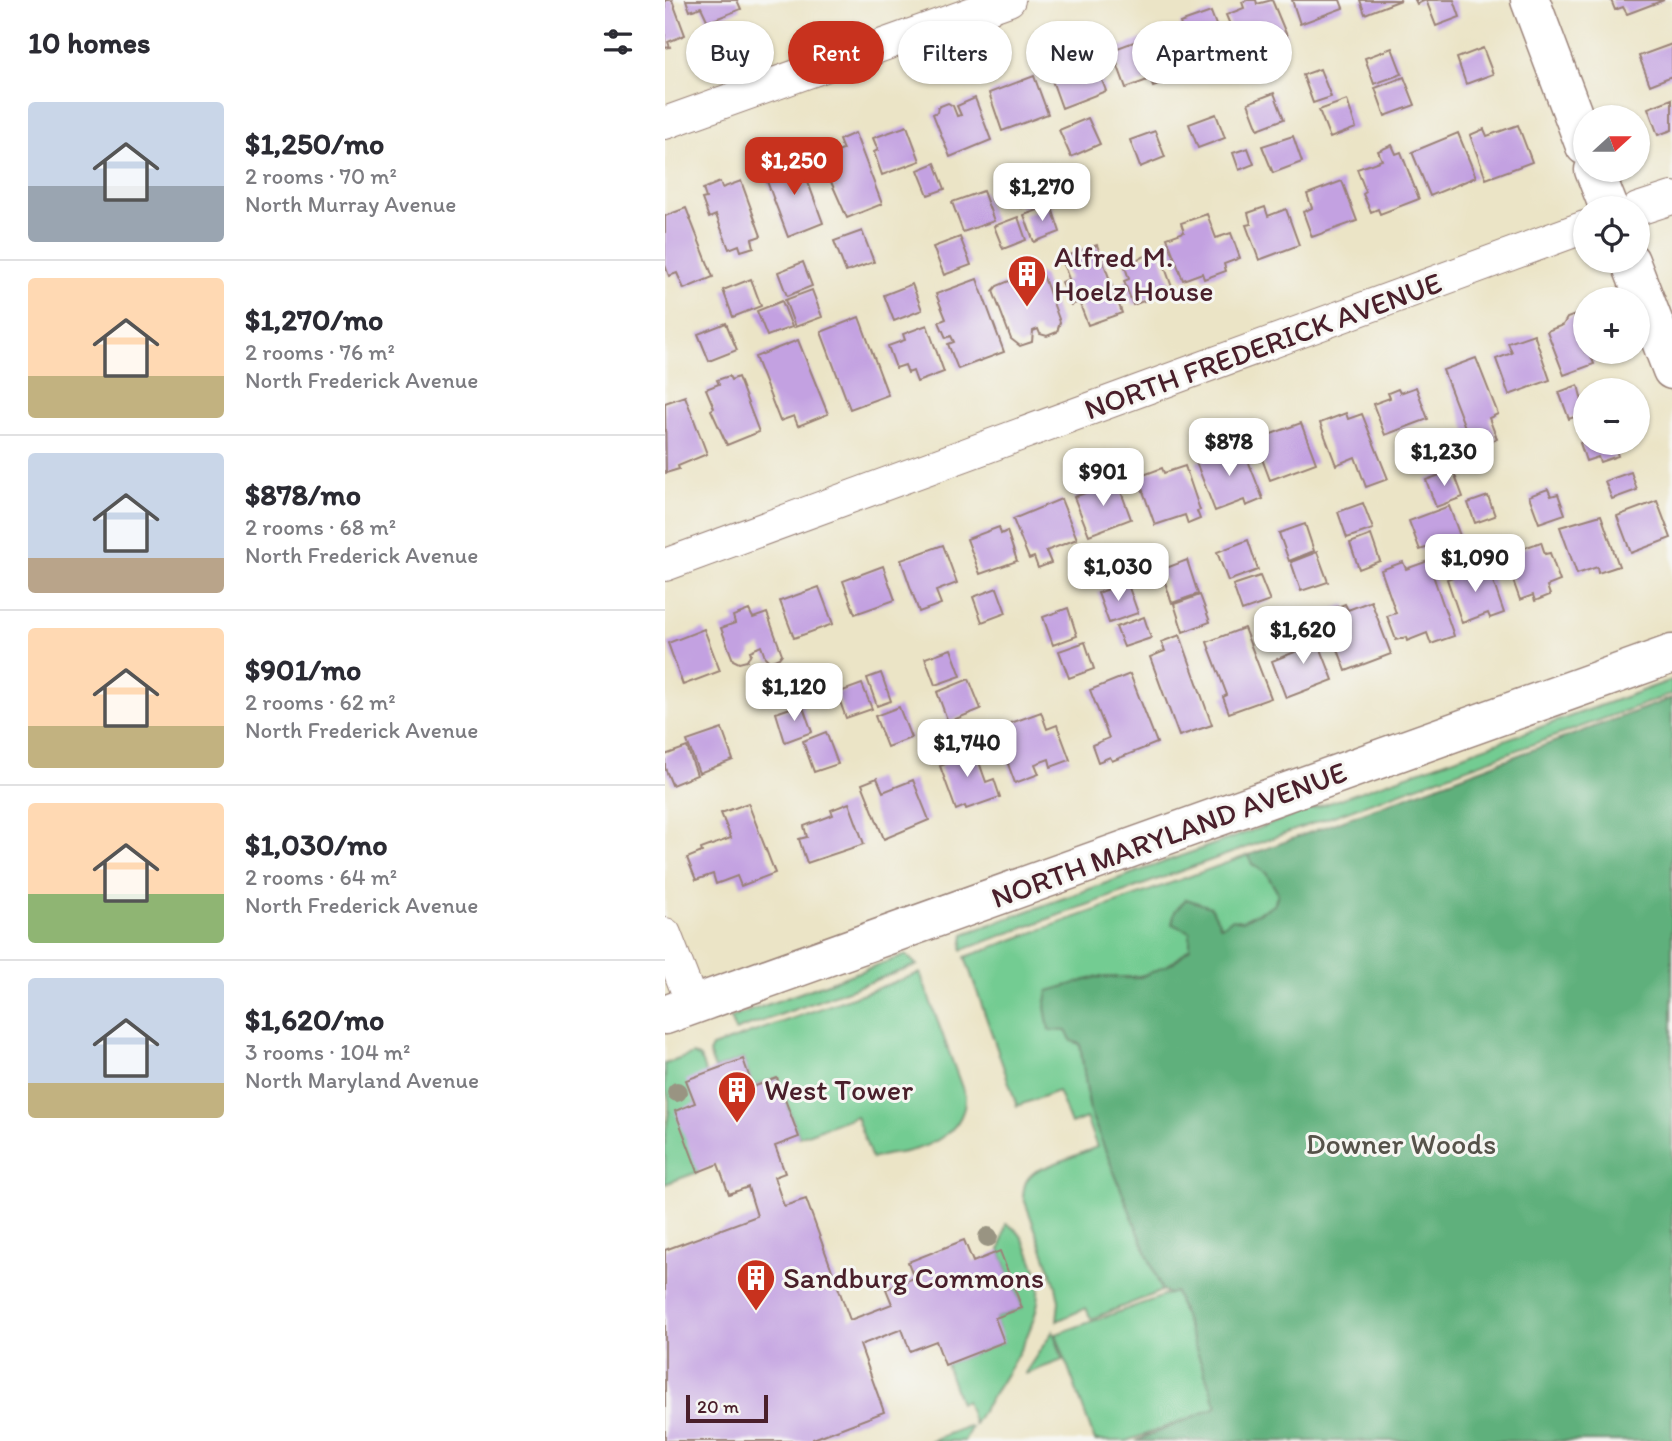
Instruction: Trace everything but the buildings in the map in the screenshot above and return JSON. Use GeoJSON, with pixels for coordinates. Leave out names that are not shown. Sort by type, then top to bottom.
{"type":"FeatureCollection","features":[{"type":"Feature","properties":{"kind":"street"},"geometry":{"type":"LineString","coordinates":[[665,123],[1009,0]]}},
{"type":"Feature","properties":{"kind":"street"},"geometry":{"type":"LineString","coordinates":[[1529,0],[1573,115]]}},
{"type":"Feature","properties":{"kind":"street"},"geometry":{"type":"LineString","coordinates":[[1650,205],[1672,198]]}},
{"type":"Feature","properties":{"kind":"street","name":"NORTH FREDERICK AVENUE"},"geometry":{"type":"LineString","coordinates":[[665,565],[1573,232]]}},
{"type":"Feature","properties":{"kind":"street"},"geometry":{"type":"LineString","coordinates":[[1635,273],[1672,370]]}},
{"type":"Feature","properties":{"kind":"street","name":"NORTH MARYLAND AVENUE"},"geometry":{"type":"LineString","coordinates":[[679,1010],[1672,654]]}},
{"type":"Feature","properties":{"kind":"street"},"geometry":{"type":"LineString","coordinates":[[665,934],[679,1010]]}},
{"type":"Feature","properties":{"kind":"green space"},"geometry":{"type":"Polygon","coordinates":[[[1672,680],[1672,694],[962,950],[964,934],[1672,680]]]}},
{"type":"Feature","properties":{"kind":"green space","name":"Downer Woods"},"geometry":{"type":"Polygon","coordinates":[[[1672,698],[1672,1441],[1136,1441],[1217,1407],[1175,1292],[1169,1294],[1162,1291],[1090,1112],[1080,1044],[1072,1041],[1066,1031],[1049,1030],[1045,1007],[1048,991],[1097,977],[1138,978],[1173,963],[1190,948],[1190,932],[1172,924],[1175,911],[1186,899],[1211,907],[1221,926],[1232,919],[1242,921],[1274,905],[1278,893],[1266,873],[1252,864],[1249,855],[1672,698]]]}},
{"type":"Feature","properties":{"kind":"green space"},"geometry":{"type":"Polygon","coordinates":[[[1249,855],[1252,864],[1266,873],[1278,893],[1274,905],[1242,921],[1190,932],[1190,948],[1157,971],[1136,976],[1097,977],[1066,1031],[1072,1041],[1080,1044],[1090,1112],[1162,1291],[1091,1319],[1086,1308],[1057,1321],[1059,1301],[1056,1286],[1023,1196],[1024,1188],[1036,1171],[1097,1147],[1086,1118],[1071,1124],[1058,1091],[1017,1106],[965,957],[1249,855]]]}},
{"type":"Feature","properties":{"kind":"green space"},"geometry":{"type":"Polygon","coordinates":[[[906,955],[917,965],[735,1031],[730,1018],[906,955]]]}},
{"type":"Feature","properties":{"kind":"green space"},"geometry":{"type":"Polygon","coordinates":[[[920,973],[965,1096],[960,1118],[954,1127],[937,1141],[872,1159],[856,1116],[799,1137],[777,1078],[753,1087],[743,1059],[715,1069],[709,1053],[712,1047],[920,973]]]}},
{"type":"Feature","properties":{"kind":"green space"},"geometry":{"type":"Polygon","coordinates":[[[693,1054],[700,1058],[706,1073],[695,1103],[698,1172],[665,1184],[665,1135],[669,1100],[665,1087],[665,1064],[693,1054]]]}},
{"type":"Feature","properties":{"kind":"green space"},"geometry":{"type":"Polygon","coordinates":[[[1006,1224],[1019,1233],[1027,1246],[1039,1283],[1038,1300],[1034,1319],[1017,1356],[974,1424],[966,1401],[960,1403],[946,1364],[1003,1342],[995,1318],[1022,1308],[1000,1251],[1006,1224]]]}},
{"type":"Feature","properties":{"kind":"green space"},"geometry":{"type":"Polygon","coordinates":[[[1175,1292],[1218,1408],[1127,1441],[1095,1441],[1056,1334],[1175,1292]]]}},
{"type":"Feature","properties":{"kind":"green space"},"geometry":{"type":"Polygon","coordinates":[[[1053,1331],[1063,1360],[1025,1374],[1025,1373],[1053,1331]]]}},
{"type":"Feature","properties":{"kind":"green space"},"geometry":{"type":"Polygon","coordinates":[[[969,1426],[971,1428],[964,1441],[929,1441],[969,1426]]]}},
{"type":"Feature","properties":{"kind":"place","name":"Alfred M. Hoelz House"},"geometry":{"type":"Point","coordinates":[1027,308]}},
{"type":"Feature","properties":{"kind":"place","name":"West Tower"},"geometry":{"type":"Point","coordinates":[737,1124]}},
{"type":"Feature","properties":{"kind":"place","name":"Sandburg Commons"},"geometry":{"type":"Point","coordinates":[756,1312]}}]}
